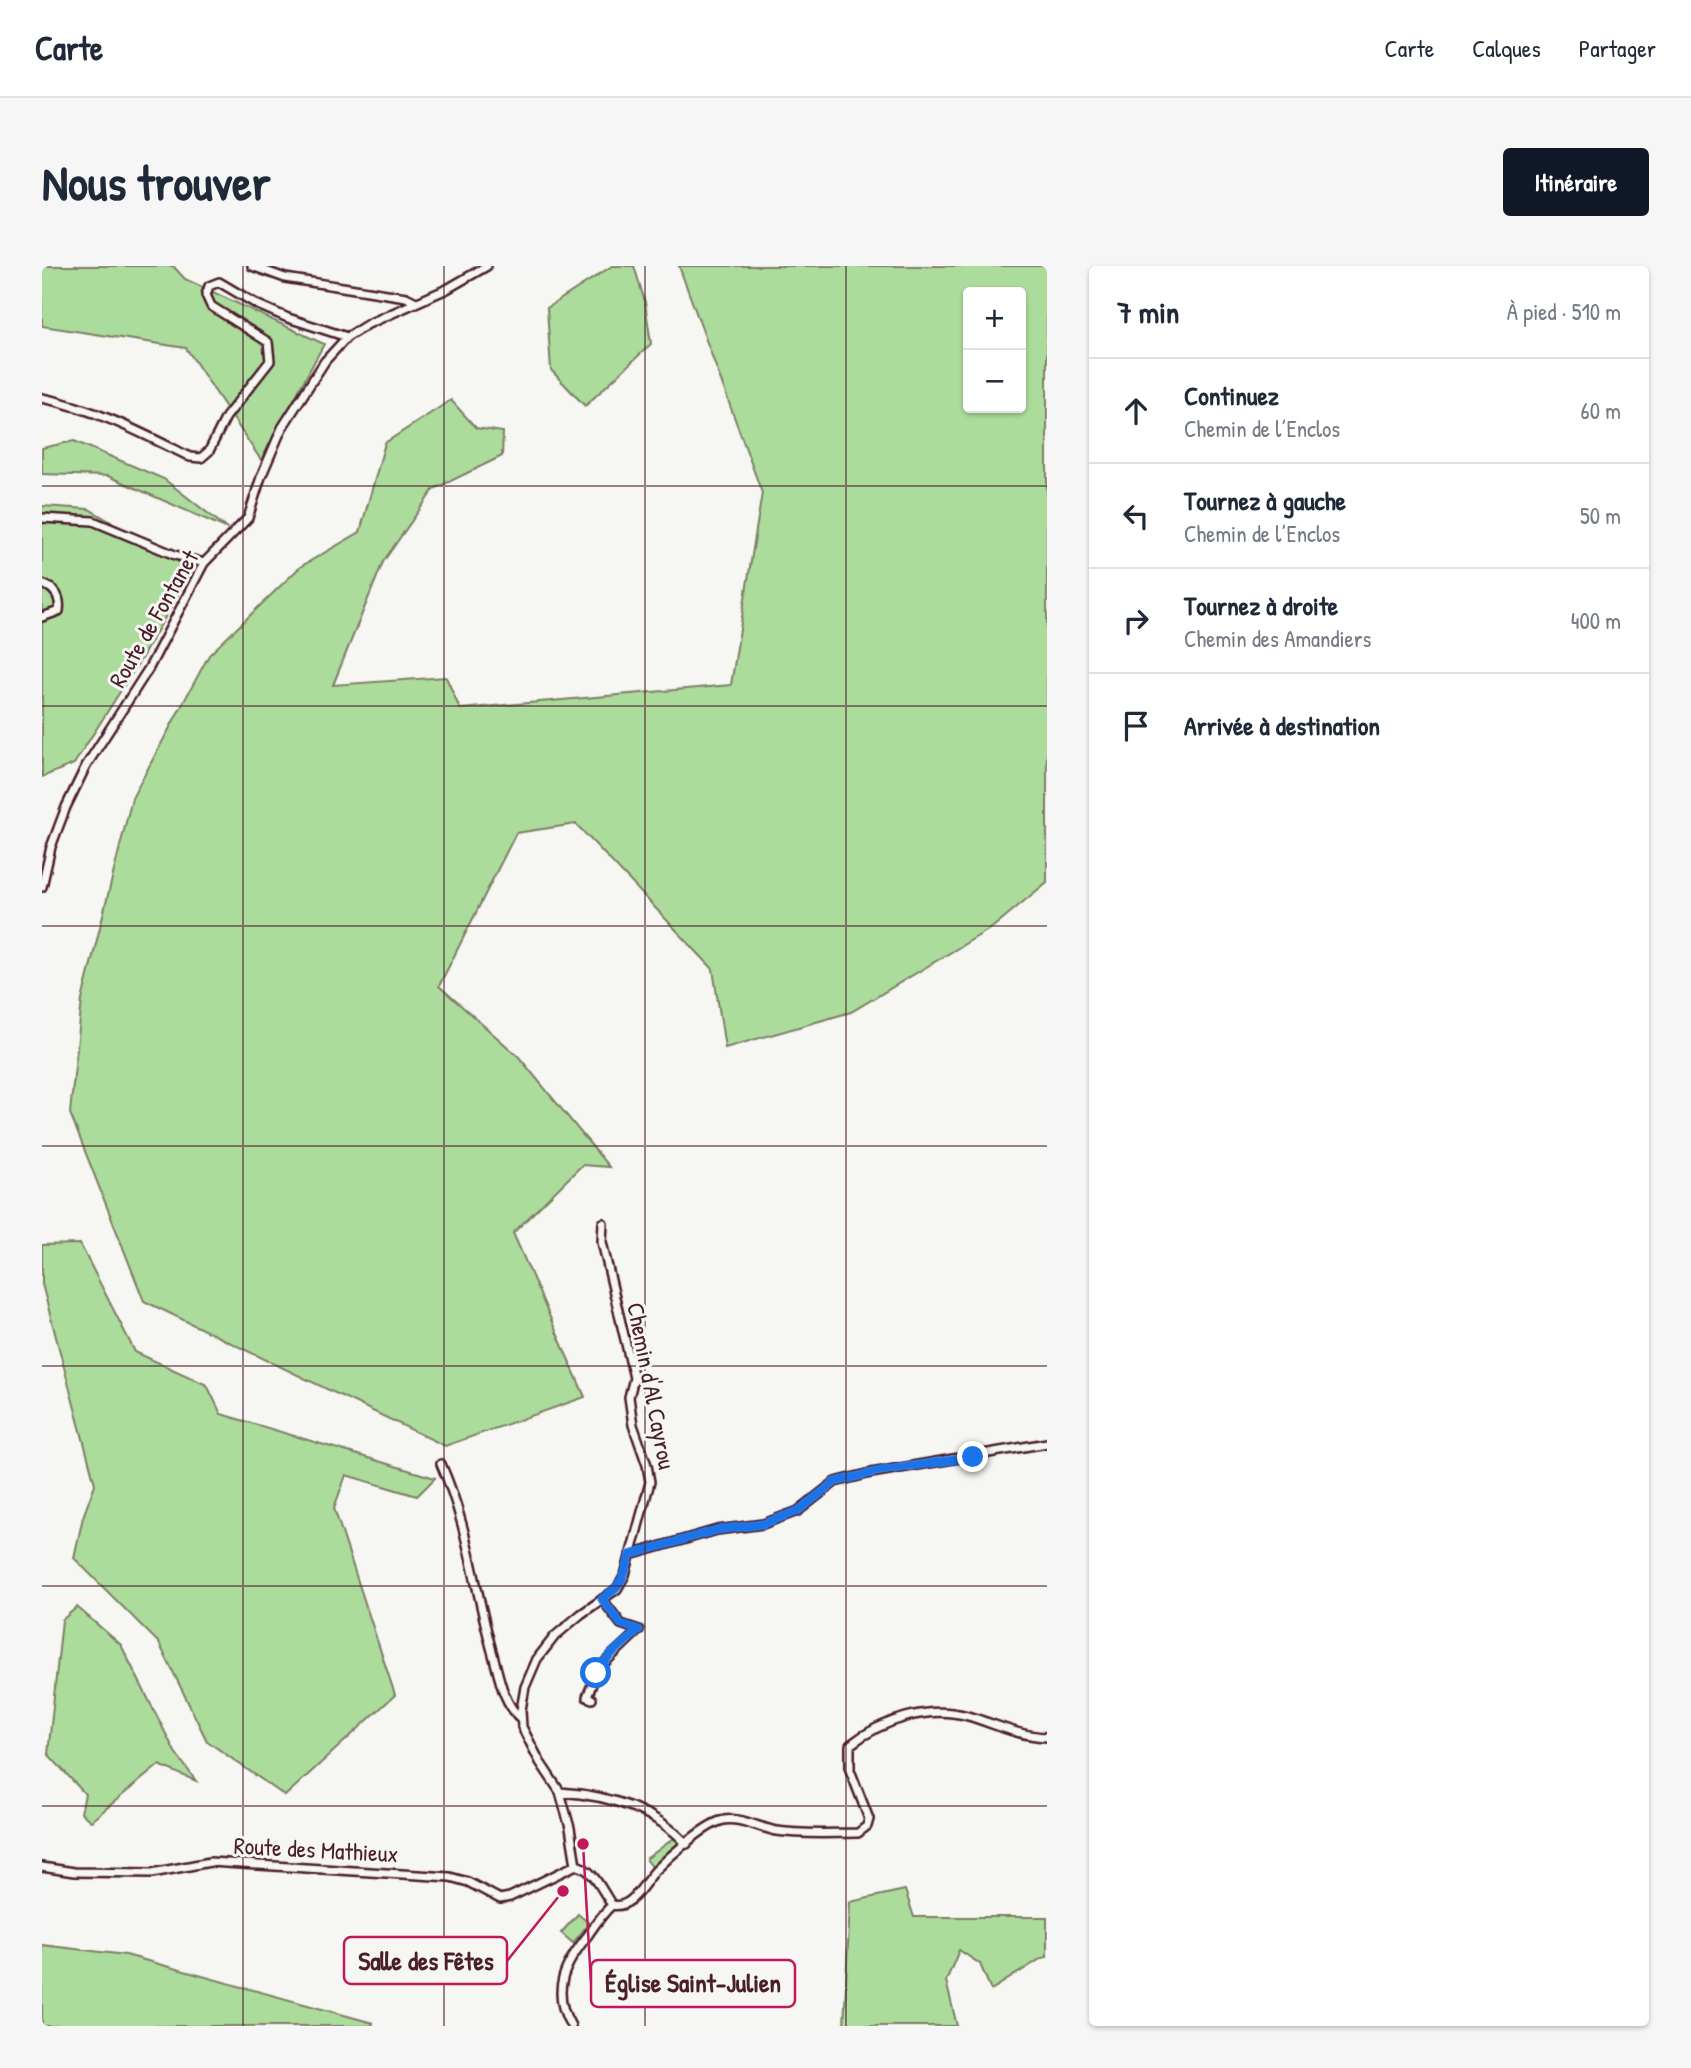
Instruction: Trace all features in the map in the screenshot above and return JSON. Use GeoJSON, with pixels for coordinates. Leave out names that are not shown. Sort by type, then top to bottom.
{"type":"FeatureCollection","features":[{"type":"Feature","properties":{"kind":"street"},"geometry":{"type":"LineString","coordinates":[[252,266],[285,278],[405,297],[416,302]]}},
{"type":"Feature","properties":{"kind":"street","name":"Route de Fontanet"},"geometry":{"type":"LineString","coordinates":[[42,887],[51,847],[86,766],[149,668],[204,563],[248,519],[261,477],[282,428],[325,361],[347,337],[388,314],[447,289],[487,266]]}},
{"type":"Feature","properties":{"kind":"street"},"geometry":{"type":"LineString","coordinates":[[42,398],[72,404],[112,419],[190,457],[201,457],[209,451],[226,417],[270,361],[268,342],[211,306],[206,295],[209,286],[219,282],[278,314],[347,337]]}},
{"type":"Feature","properties":{"kind":"street"},"geometry":{"type":"LineString","coordinates":[[42,519],[93,521],[174,555],[204,563]]}},
{"type":"Feature","properties":{"kind":"street"},"geometry":{"type":"LineString","coordinates":[[42,584],[56,593],[60,604],[59,611],[42,617]]}},
{"type":"Feature","properties":{"kind":"street","name":"Chemin d'Al Cayrou"},"geometry":{"type":"LineString","coordinates":[[522,1720],[525,1687],[537,1659],[555,1636],[617,1589],[625,1575],[650,1482],[633,1425],[629,1397],[635,1378],[602,1242],[603,1223]]}},
{"type":"Feature","properties":{"kind":"street"},"geometry":{"type":"LineString","coordinates":[[630,1555],[717,1530],[763,1524],[798,1511],[835,1482],[1047,1443]]}},
{"type":"Feature","properties":{"kind":"street"},"geometry":{"type":"LineString","coordinates":[[441,1464],[451,1486],[506,1702],[522,1720],[522,1727],[540,1762],[560,1792],[576,1865],[585,1867],[593,1875],[612,1905]]}},
{"type":"Feature","properties":{"kind":"street"},"geometry":{"type":"LineString","coordinates":[[592,1699],[587,1697],[598,1669],[639,1630],[621,1624],[602,1599]]}},
{"type":"Feature","properties":{"kind":"street"},"geometry":{"type":"LineString","coordinates":[[571,2026],[566,2018],[560,1991],[564,1969],[612,1905],[624,1904],[656,1870],[713,1824],[728,1819],[779,1832],[858,1833],[867,1826],[869,1819],[850,1770],[850,1745],[865,1733],[896,1719],[945,1712],[967,1716],[1014,1733],[1047,1737]]}},
{"type":"Feature","properties":{"kind":"street"},"geometry":{"type":"LineString","coordinates":[[560,1792],[613,1800],[640,1810],[662,1823],[687,1844]]}},
{"type":"Feature","properties":{"kind":"street","name":"Route des Mathieux"},"geometry":{"type":"LineString","coordinates":[[42,1867],[74,1872],[152,1873],[210,1863],[450,1877],[468,1882],[500,1899],[521,1892],[576,1865]]}},
{"type":"Feature","properties":{"kind":"green space"},"geometry":{"type":"Polygon","coordinates":[[[42,266],[173,266],[185,279],[324,344],[261,460],[186,348],[42,326],[42,266]]]}},
{"type":"Feature","properties":{"kind":"green space"},"geometry":{"type":"Polygon","coordinates":[[[612,266],[634,266],[645,302],[651,344],[585,406],[551,370],[547,308],[612,266]]]}},
{"type":"Feature","properties":{"kind":"green space"},"geometry":{"type":"Polygon","coordinates":[[[679,266],[1047,266],[1047,882],[993,927],[851,1012],[725,1048],[713,969],[576,824],[516,833],[439,986],[519,1057],[609,1167],[582,1165],[513,1233],[585,1397],[445,1446],[144,1301],[70,1113],[82,1000],[132,798],[209,655],[300,567],[360,532],[385,443],[451,400],[476,428],[503,432],[502,456],[434,489],[383,562],[333,685],[446,677],[460,709],[731,685],[762,493],[679,266]]]}},
{"type":"Feature","properties":{"kind":"green space"},"geometry":{"type":"Polygon","coordinates":[[[74,441],[164,479],[228,529],[108,476],[42,474],[42,448],[74,441]]]}},
{"type":"Feature","properties":{"kind":"green space"},"geometry":{"type":"Polygon","coordinates":[[[42,506],[89,509],[192,570],[141,659],[74,764],[42,777],[42,506]]]}},
{"type":"Feature","properties":{"kind":"green space"},"geometry":{"type":"Polygon","coordinates":[[[80,1244],[135,1352],[207,1385],[221,1414],[435,1478],[417,1496],[346,1475],[334,1508],[395,1695],[285,1796],[207,1741],[159,1643],[74,1558],[83,1517],[95,1484],[42,1284],[42,1245],[80,1244]]]}},
{"type":"Feature","properties":{"kind":"green space"},"geometry":{"type":"Polygon","coordinates":[[[77,1607],[121,1645],[175,1752],[196,1781],[159,1765],[91,1821],[81,1813],[85,1794],[48,1754],[62,1620],[77,1607]]]}},
{"type":"Feature","properties":{"kind":"green space"},"geometry":{"type":"Polygon","coordinates":[[[677,1836],[683,1843],[653,1868],[646,1859],[677,1836]]]}},
{"type":"Feature","properties":{"kind":"green space"},"geometry":{"type":"Polygon","coordinates":[[[905,1890],[914,1917],[1047,1917],[1047,1957],[991,1990],[980,1964],[959,1950],[946,1981],[957,2026],[844,2026],[850,1902],[905,1890]]]}},
{"type":"Feature","properties":{"kind":"green space"},"geometry":{"type":"Polygon","coordinates":[[[578,1914],[589,1923],[573,1943],[561,1933],[578,1914]]]}},
{"type":"Feature","properties":{"kind":"green space"},"geometry":{"type":"Polygon","coordinates":[[[42,1945],[126,1955],[373,2023],[372,2026],[42,2026],[42,1945]]]}},
{"type":"Feature","properties":{"kind":"place","name":"Église Saint-Julien"},"geometry":{"type":"Point","coordinates":[583,1844]}},
{"type":"Feature","properties":{"kind":"place","name":"Salle des Fêtes"},"geometry":{"type":"Point","coordinates":[563,1891]}},
{"type":"Feature","properties":{"kind":"route"},"geometry":{"type":"LineString","coordinates":[[596,1673],[610,1655],[639,1630],[621,1624],[602,1599],[617,1589],[625,1575],[630,1555],[683,1542],[717,1530],[763,1524],[798,1511],[835,1482],[880,1471],[973,1457]]}}]}
